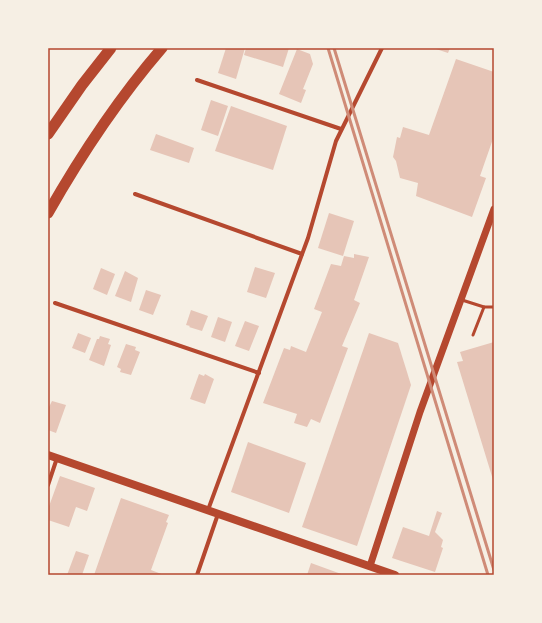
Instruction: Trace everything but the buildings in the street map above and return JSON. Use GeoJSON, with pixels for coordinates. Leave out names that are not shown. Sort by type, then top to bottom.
{"type":"FeatureCollection","features":[{"type":"Feature","properties":{"kind":"highway"},"geometry":{"type":"LineString","coordinates":[[48,134],[82,85],[111,48]]}},
{"type":"Feature","properties":{"kind":"highway"},"geometry":{"type":"LineString","coordinates":[[48,213],[95,137],[134,82],[162,48]]}},
{"type":"Feature","properties":{"kind":"main road"},"geometry":{"type":"LineString","coordinates":[[48,455],[370,566],[380,572],[395,575]]}},
{"type":"Feature","properties":{"kind":"street"},"geometry":{"type":"LineString","coordinates":[[208,510],[302,254],[332,153],[341,129],[367,82],[382,48]]}},
{"type":"Feature","properties":{"kind":"street"},"geometry":{"type":"LineString","coordinates":[[197,80],[341,129]]}},
{"type":"Feature","properties":{"kind":"street"},"geometry":{"type":"LineString","coordinates":[[136,194],[302,254]]}},
{"type":"Feature","properties":{"kind":"street"},"geometry":{"type":"LineString","coordinates":[[370,566],[420,412],[494,209]]}},
{"type":"Feature","properties":{"kind":"street"},"geometry":{"type":"LineString","coordinates":[[54,303],[259,373]]}},
{"type":"Feature","properties":{"kind":"street"},"geometry":{"type":"LineString","coordinates":[[48,485],[57,458]]}},
{"type":"Feature","properties":{"kind":"street"},"geometry":{"type":"LineString","coordinates":[[197,575],[218,514]]}},
{"type":"Feature","properties":{"kind":"lane"},"geometry":{"type":"LineString","coordinates":[[460,299],[484,307],[494,307]]}},
{"type":"Feature","properties":{"kind":"lane"},"geometry":{"type":"LineString","coordinates":[[473,335],[484,307]]}},
{"type":"Feature","properties":{"kind":"railway"},"geometry":{"type":"LineString","coordinates":[[328,48],[488,575]]}},
{"type":"Feature","properties":{"kind":"railway"},"geometry":{"type":"LineString","coordinates":[[334,48],[494,570]]}}]}
